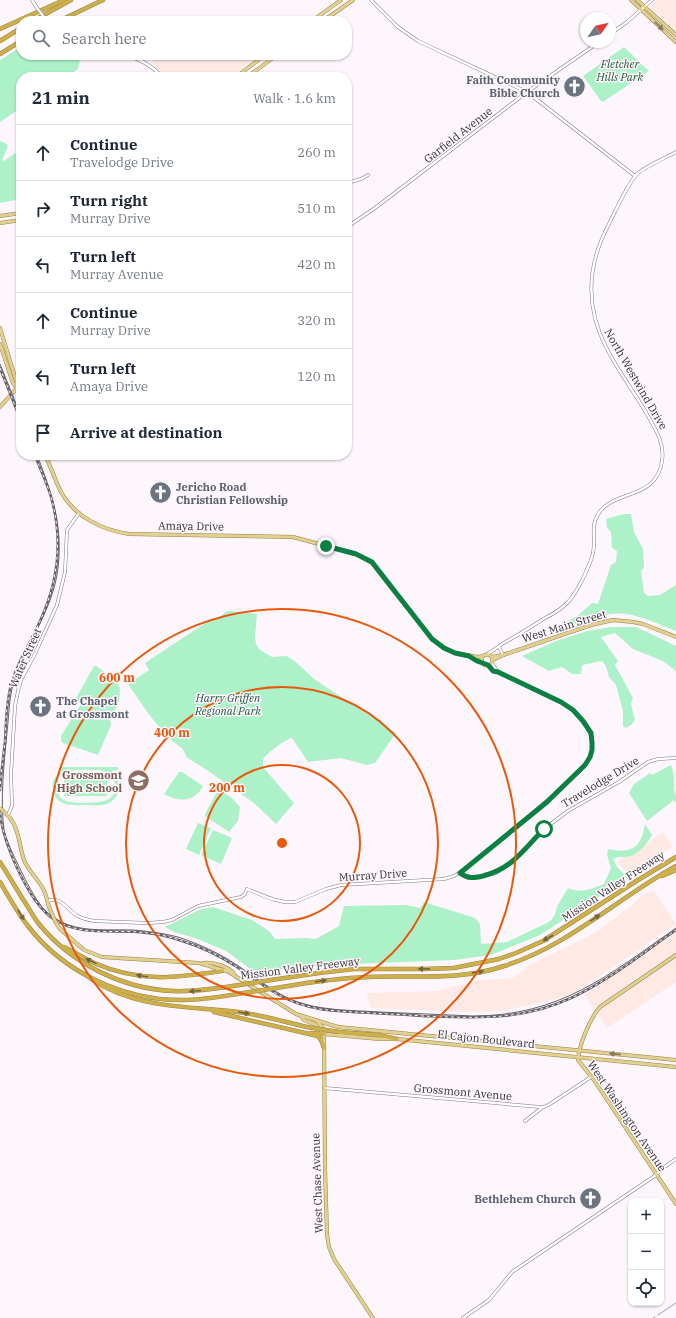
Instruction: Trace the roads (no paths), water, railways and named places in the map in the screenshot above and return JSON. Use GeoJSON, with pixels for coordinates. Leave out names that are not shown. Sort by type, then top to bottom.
{"type":"FeatureCollection","features":[{"type":"Feature","properties":{"kind":"highway"},"geometry":{"type":"LineString","coordinates":[[29,16],[64,0]]}},
{"type":"Feature","properties":{"kind":"highway"},"geometry":{"type":"LineString","coordinates":[[42,16],[71,0]]}},
{"type":"Feature","properties":{"kind":"highway"},"geometry":{"type":"LineString","coordinates":[[69,16],[103,0]]}},
{"type":"Feature","properties":{"kind":"highway"},"geometry":{"type":"LineString","coordinates":[[0,29],[16,22]]}},
{"type":"Feature","properties":{"kind":"highway"},"geometry":{"type":"LineString","coordinates":[[0,41],[16,31]]}},
{"type":"Feature","properties":{"kind":"highway"},"geometry":{"type":"LineString","coordinates":[[0,54],[16,44]]}},
{"type":"Feature","properties":{"kind":"highway","name":"Mission Valley Freeway"},"geometry":{"type":"LineString","coordinates":[[0,862],[37,922],[58,943],[80,961],[118,980],[141,987],[185,992],[354,969],[454,968],[499,959],[543,941],[669,860],[676,857]]}},
{"type":"Feature","properties":{"kind":"highway","name":"Mission Valley Freeway"},"geometry":{"type":"LineString","coordinates":[[0,882],[34,934],[57,955],[78,971],[121,990],[152,998],[199,999],[355,977],[455,976],[502,967],[518,962],[548,948],[646,883],[676,866]]}},
{"type":"Feature","properties":{"kind":"highway"},"geometry":{"type":"LineString","coordinates":[[646,883],[676,870]]}},
{"type":"Feature","properties":{"kind":"highway"},"geometry":{"type":"LineString","coordinates":[[58,943],[102,966],[144,977],[165,978],[222,971]]}},
{"type":"Feature","properties":{"kind":"highway"},"geometry":{"type":"LineString","coordinates":[[78,971],[104,988],[167,1006],[251,1014],[307,1027],[339,1032],[378,1035],[397,1039]]}},
{"type":"Feature","properties":{"kind":"highway"},"geometry":{"type":"LineString","coordinates":[[205,1010],[318,1036],[324,1048]]}},
{"type":"Feature","properties":{"kind":"highway"},"geometry":{"type":"LineString","coordinates":[[304,1032],[324,1034]]}},
{"type":"Feature","properties":{"kind":"main road"},"geometry":{"type":"LineString","coordinates":[[319,16],[340,0]]}},
{"type":"Feature","properties":{"kind":"main road"},"geometry":{"type":"LineString","coordinates":[[330,16],[352,0]]}},
{"type":"Feature","properties":{"kind":"main road"},"geometry":{"type":"LineString","coordinates":[[631,0],[676,42]]}},
{"type":"Feature","properties":{"kind":"main road"},"geometry":{"type":"LineString","coordinates":[[637,0],[676,35]]}},
{"type":"Feature","properties":{"kind":"main road"},"geometry":{"type":"LineString","coordinates":[[243,72],[258,60]]}},
{"type":"Feature","properties":{"kind":"main road"},"geometry":{"type":"LineString","coordinates":[[254,72],[270,60]]}},
{"type":"Feature","properties":{"kind":"main road"},"geometry":{"type":"LineString","coordinates":[[0,216],[16,214]]}},
{"type":"Feature","properties":{"kind":"main road"},"geometry":{"type":"LineString","coordinates":[[0,223],[16,221]]}},
{"type":"Feature","properties":{"kind":"main road"},"geometry":{"type":"LineString","coordinates":[[0,328],[16,377]]}},
{"type":"Feature","properties":{"kind":"main road"},"geometry":{"type":"LineString","coordinates":[[0,344],[13,383],[16,386]]}},
{"type":"Feature","properties":{"kind":"main road"},"geometry":{"type":"LineString","coordinates":[[0,407],[16,390]]}},
{"type":"Feature","properties":{"kind":"main road","name":"Amaya Drive"},"geometry":{"type":"LineString","coordinates":[[47,460],[61,492],[71,505],[79,513],[99,526],[116,532],[129,534],[293,537],[356,554],[372,562],[433,640],[444,648],[455,653],[469,656]]}},
{"type":"Feature","properties":{"kind":"main road","name":"West Main Street"},"geometry":{"type":"LineString","coordinates":[[492,659],[591,625],[613,620],[643,624],[676,638]]}},
{"type":"Feature","properties":{"kind":"main road"},"geometry":{"type":"LineString","coordinates":[[487,654],[492,659],[488,665],[485,665],[469,656],[478,657],[487,654]]}},
{"type":"Feature","properties":{"kind":"main road"},"geometry":{"type":"LineString","coordinates":[[482,662],[483,656]]}},
{"type":"Feature","properties":{"kind":"main road"},"geometry":{"type":"LineString","coordinates":[[0,808],[8,815],[14,824],[19,836],[24,859],[42,888],[48,901]]}},
{"type":"Feature","properties":{"kind":"main road","name":"El Cajon Boulevard"},"geometry":{"type":"LineString","coordinates":[[48,901],[49,907],[60,929],[84,950],[102,957],[206,964],[222,971],[227,971],[301,1016],[338,1027],[676,1060]]}},
{"type":"Feature","properties":{"kind":"main road"},"geometry":{"type":"LineString","coordinates":[[578,1057],[595,1012],[600,1007],[676,955]]}},
{"type":"Feature","properties":{"kind":"main road","name":"El Cajon Boulevard"},"geometry":{"type":"LineString","coordinates":[[198,963],[208,962],[220,964],[229,969],[236,977]]}},
{"type":"Feature","properties":{"kind":"main road","name":"El Cajon Boulevard"},"geometry":{"type":"LineString","coordinates":[[301,1016],[304,1020],[316,1025],[324,1034],[397,1039],[676,1067]]}},
{"type":"Feature","properties":{"kind":"main road"},"geometry":{"type":"LineString","coordinates":[[317,1021],[323,1028],[324,1034]]}},
{"type":"Feature","properties":{"kind":"main road"},"geometry":{"type":"LineString","coordinates":[[324,1034],[327,1029],[338,1027]]}},
{"type":"Feature","properties":{"kind":"main road","name":"West Chase Avenue"},"geometry":{"type":"LineString","coordinates":[[324,1034],[327,1234],[329,1247],[334,1259],[373,1318]]}},
{"type":"Feature","properties":{"kind":"main road","name":"West Washington Avenue"},"geometry":{"type":"LineString","coordinates":[[578,1057],[578,1060],[676,1204]]}},
{"type":"Feature","properties":{"kind":"street"},"geometry":{"type":"LineString","coordinates":[[32,0],[43,16]]}},
{"type":"Feature","properties":{"kind":"street"},"geometry":{"type":"LineString","coordinates":[[371,0],[398,27],[418,41],[527,92],[635,176]]}},
{"type":"Feature","properties":{"kind":"street"},"geometry":{"type":"LineString","coordinates":[[616,29],[652,0]]}},
{"type":"Feature","properties":{"kind":"street","name":"Garfield Avenue"},"geometry":{"type":"LineString","coordinates":[[352,224],[375,208],[527,92],[590,48]]}},
{"type":"Feature","properties":{"kind":"street"},"geometry":{"type":"LineString","coordinates":[[141,60],[151,66],[157,72]]}},
{"type":"Feature","properties":{"kind":"street","name":"North Westwind Drive"},"geometry":{"type":"LineString","coordinates":[[499,647],[560,609],[570,600],[593,555],[593,531],[596,517],[602,509],[610,503],[640,491],[649,485],[658,473],[663,459],[662,446],[656,430],[607,349],[600,334],[592,306],[591,279],[598,248],[604,233],[635,176],[639,172],[676,152]]}},
{"type":"Feature","properties":{"kind":"street"},"geometry":{"type":"LineString","coordinates":[[352,182],[368,175]]}},
{"type":"Feature","properties":{"kind":"street","name":"Water Street"},"geometry":{"type":"LineString","coordinates":[[8,815],[12,806],[11,774],[15,706],[18,691],[57,605],[65,572],[68,530],[79,513]]}},
{"type":"Feature","properties":{"kind":"street"},"geometry":{"type":"LineString","coordinates":[[487,654],[499,647],[503,655]]}},
{"type":"Feature","properties":{"kind":"street"},"geometry":{"type":"LineString","coordinates":[[496,649],[492,659],[498,672]]}},
{"type":"Feature","properties":{"kind":"street"},"geometry":{"type":"LineString","coordinates":[[488,665],[493,671],[498,672]]}},
{"type":"Feature","properties":{"kind":"street","name":"Murray Drive"},"geometry":{"type":"LineString","coordinates":[[48,901],[52,899],[58,900],[78,917],[87,920],[147,923],[163,922],[172,920],[198,906],[241,897],[245,894],[247,889],[276,900],[292,903],[326,889],[341,885],[444,879],[460,873],[547,802],[582,768],[588,760],[592,750],[591,733],[581,718],[569,708],[498,672]]}},
{"type":"Feature","properties":{"kind":"street","name":"Travelodge Drive"},"geometry":{"type":"LineString","coordinates":[[460,873],[468,878],[496,873],[513,862],[544,829],[568,811],[619,782],[648,762],[658,759],[676,758]]}},
{"type":"Feature","properties":{"kind":"street"},"geometry":{"type":"LineString","coordinates":[[525,1121],[591,1077]]}},
{"type":"Feature","properties":{"kind":"street","name":"Grossmont Avenue"},"geometry":{"type":"LineString","coordinates":[[324,1088],[544,1107]]}},
{"type":"Feature","properties":{"kind":"street"},"geometry":{"type":"LineString","coordinates":[[463,1318],[489,1300],[512,1272],[676,1159]]}},
{"type":"Feature","properties":{"kind":"waterway"},"geometry":{"type":"LineString","coordinates":[[658,1315],[676,1303]]}},
{"type":"Feature","properties":{"kind":"tram line"},"geometry":{"type":"LineString","coordinates":[[0,364],[16,404]]}},
{"type":"Feature","properties":{"kind":"tram line"},"geometry":{"type":"LineString","coordinates":[[39,460],[52,496],[58,524],[58,568],[51,598],[19,667],[12,687],[9,706],[2,806],[4,830],[13,854],[34,896],[42,907],[52,916],[67,924],[85,929],[138,930],[178,937],[223,957],[271,988],[292,1000],[303,1004],[346,1010],[473,1016],[504,1014],[532,1009],[558,1001],[582,990],[628,962],[676,928]]}},
{"type":"Feature","properties":{"kind":"railway"},"geometry":{"type":"LineString","coordinates":[[0,368],[16,408]]}},
{"type":"Feature","properties":{"kind":"railway"},"geometry":{"type":"LineString","coordinates":[[0,790],[9,692],[17,668],[46,606],[55,576],[57,560],[58,544],[55,513],[37,460]]}},
{"type":"Feature","properties":{"kind":"railway"},"geometry":{"type":"LineString","coordinates":[[0,812],[6,838],[18,870],[34,898],[43,910],[52,918],[72,928],[94,931],[149,933],[166,936],[189,943],[224,959],[279,995],[318,1009],[462,1017],[498,1016],[534,1011],[571,998],[585,991],[625,966],[676,930]]}},
{"type":"Feature","properties":{"kind":"place","name":"Faith Community Bible Church"},"geometry":{"type":"Point","coordinates":[575,86]}},
{"type":"Feature","properties":{"kind":"place","name":"Jericho Road Christian Fellowship"},"geometry":{"type":"Point","coordinates":[161,493]}},
{"type":"Feature","properties":{"kind":"place","name":"The Chapel at Grossmont"},"geometry":{"type":"Point","coordinates":[41,707]}},
{"type":"Feature","properties":{"kind":"place","name":"Grossmont High School"},"geometry":{"type":"Point","coordinates":[138,781]}},
{"type":"Feature","properties":{"kind":"place","name":"Bethlehem Church"},"geometry":{"type":"Point","coordinates":[591,1199]}},
{"type":"Feature","properties":{"kind":"park label","name":"Fletcher Hills Park"},"geometry":{"type":"Point","coordinates":[620,70]}},
{"type":"Feature","properties":{"kind":"park label","name":"Harry Griffen Regional Park"},"geometry":{"type":"Point","coordinates":[228,704]}}]}
